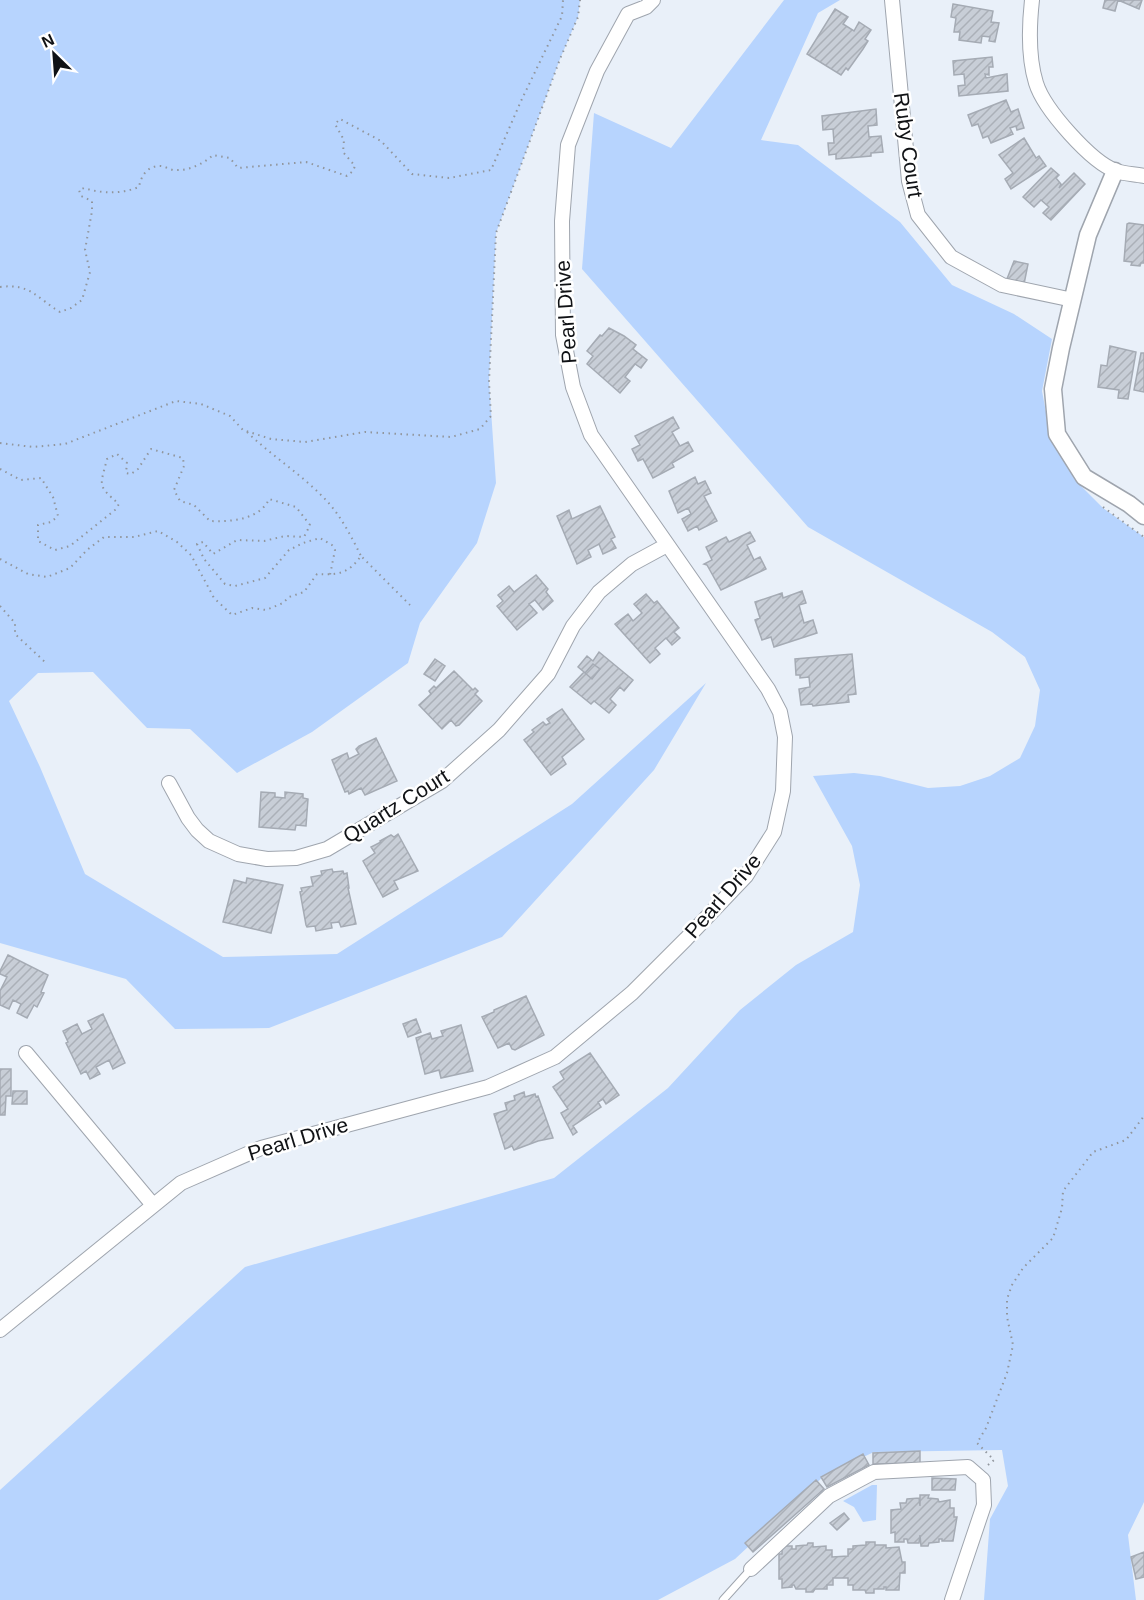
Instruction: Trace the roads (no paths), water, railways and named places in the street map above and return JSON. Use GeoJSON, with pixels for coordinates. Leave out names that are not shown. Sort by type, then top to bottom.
{"type":"FeatureCollection","features":[{"type":"Feature","properties":{"kind":"street","name":"Pearl Drive"},"geometry":{"type":"LineString","coordinates":[[0,1330],[181,1183],[261,1148],[488,1087],[555,1057],[632,993],[746,876],[774,832],[783,791],[785,737],[780,712],[763,681],[591,435],[573,387],[563,335],[562,221],[568,145],[597,71],[627,7],[646,7],[653,0]]}},
{"type":"Feature","properties":{"kind":"street","name":"Ruby Court"},"geometry":{"type":"LineString","coordinates":[[892,0],[909,181],[918,215],[951,257],[1002,285],[1073,300]]}},
{"type":"Feature","properties":{"kind":"street"},"geometry":{"type":"LineString","coordinates":[[1032,0],[1029,36],[1036,83],[1048,107],[1065,129],[1094,156],[1115,171],[1144,176]]}},
{"type":"Feature","properties":{"kind":"street"},"geometry":{"type":"LineString","coordinates":[[1115,171],[1088,235],[1053,389],[1056,434],[1084,477],[1129,504],[1144,516]]}},
{"type":"Feature","properties":{"kind":"street","name":"Quartz Court"},"geometry":{"type":"LineString","coordinates":[[169,783],[197,830],[209,841],[238,854],[267,859],[296,858],[327,849],[442,781],[500,730],[548,674],[573,626],[599,592],[632,564],[667,545]]}},
{"type":"Feature","properties":{"kind":"street"},"geometry":{"type":"LineString","coordinates":[[26,1053],[153,1205]]}},
{"type":"Feature","properties":{"kind":"street"},"geometry":{"type":"LineString","coordinates":[[752,1569],[829,1496],[873,1472],[968,1467],[982,1480],[984,1505],[952,1600]]}},
{"type":"Feature","properties":{"kind":"lane"},"geometry":{"type":"LineString","coordinates":[[723,1600],[752,1569]]}}]}
